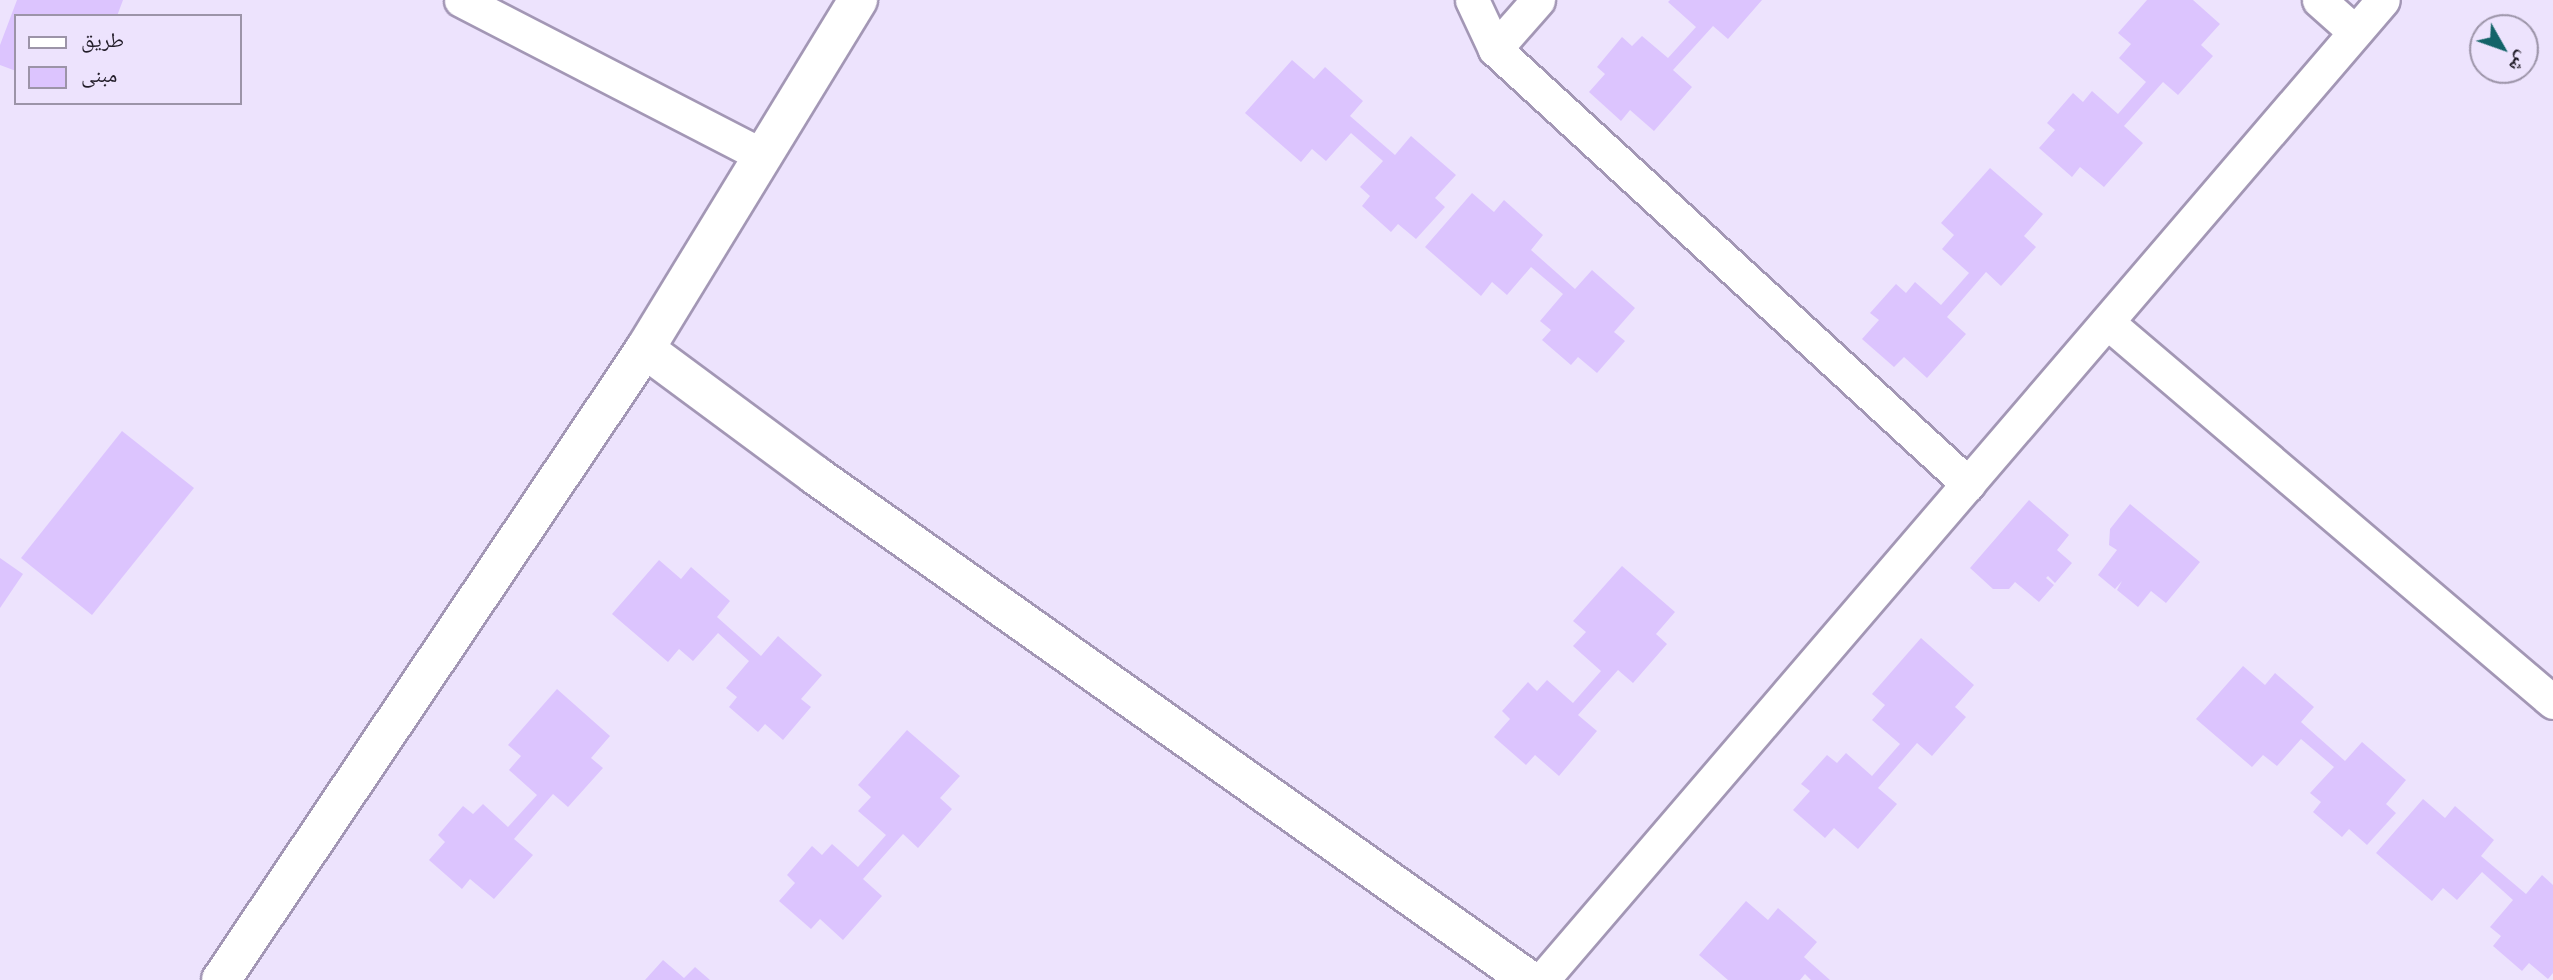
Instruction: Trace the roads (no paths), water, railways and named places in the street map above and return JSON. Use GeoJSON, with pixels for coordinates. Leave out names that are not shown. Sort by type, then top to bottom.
{"type":"FeatureCollection","features":[{"type":"Feature","properties":{"kind":"street"},"geometry":{"type":"LineString","coordinates":[[460,0],[763,156]]}},
{"type":"Feature","properties":{"kind":"street"},"geometry":{"type":"LineString","coordinates":[[221,980],[646,349],[858,0]]}},
{"type":"Feature","properties":{"kind":"street"},"geometry":{"type":"LineString","coordinates":[[1472,0],[1495,49],[1968,484]]}},
{"type":"Feature","properties":{"kind":"street"},"geometry":{"type":"LineString","coordinates":[[1495,49],[1538,0]]}},
{"type":"Feature","properties":{"kind":"street"},"geometry":{"type":"LineString","coordinates":[[2319,0],[2355,33]]}},
{"type":"Feature","properties":{"kind":"street"},"geometry":{"type":"LineString","coordinates":[[1542,980],[2384,0]]}},
{"type":"Feature","properties":{"kind":"street"},"geometry":{"type":"LineString","coordinates":[[2107,322],[2553,702]]}},
{"type":"Feature","properties":{"kind":"street"},"geometry":{"type":"LineString","coordinates":[[646,349],[815,475],[1529,980]]}}]}
